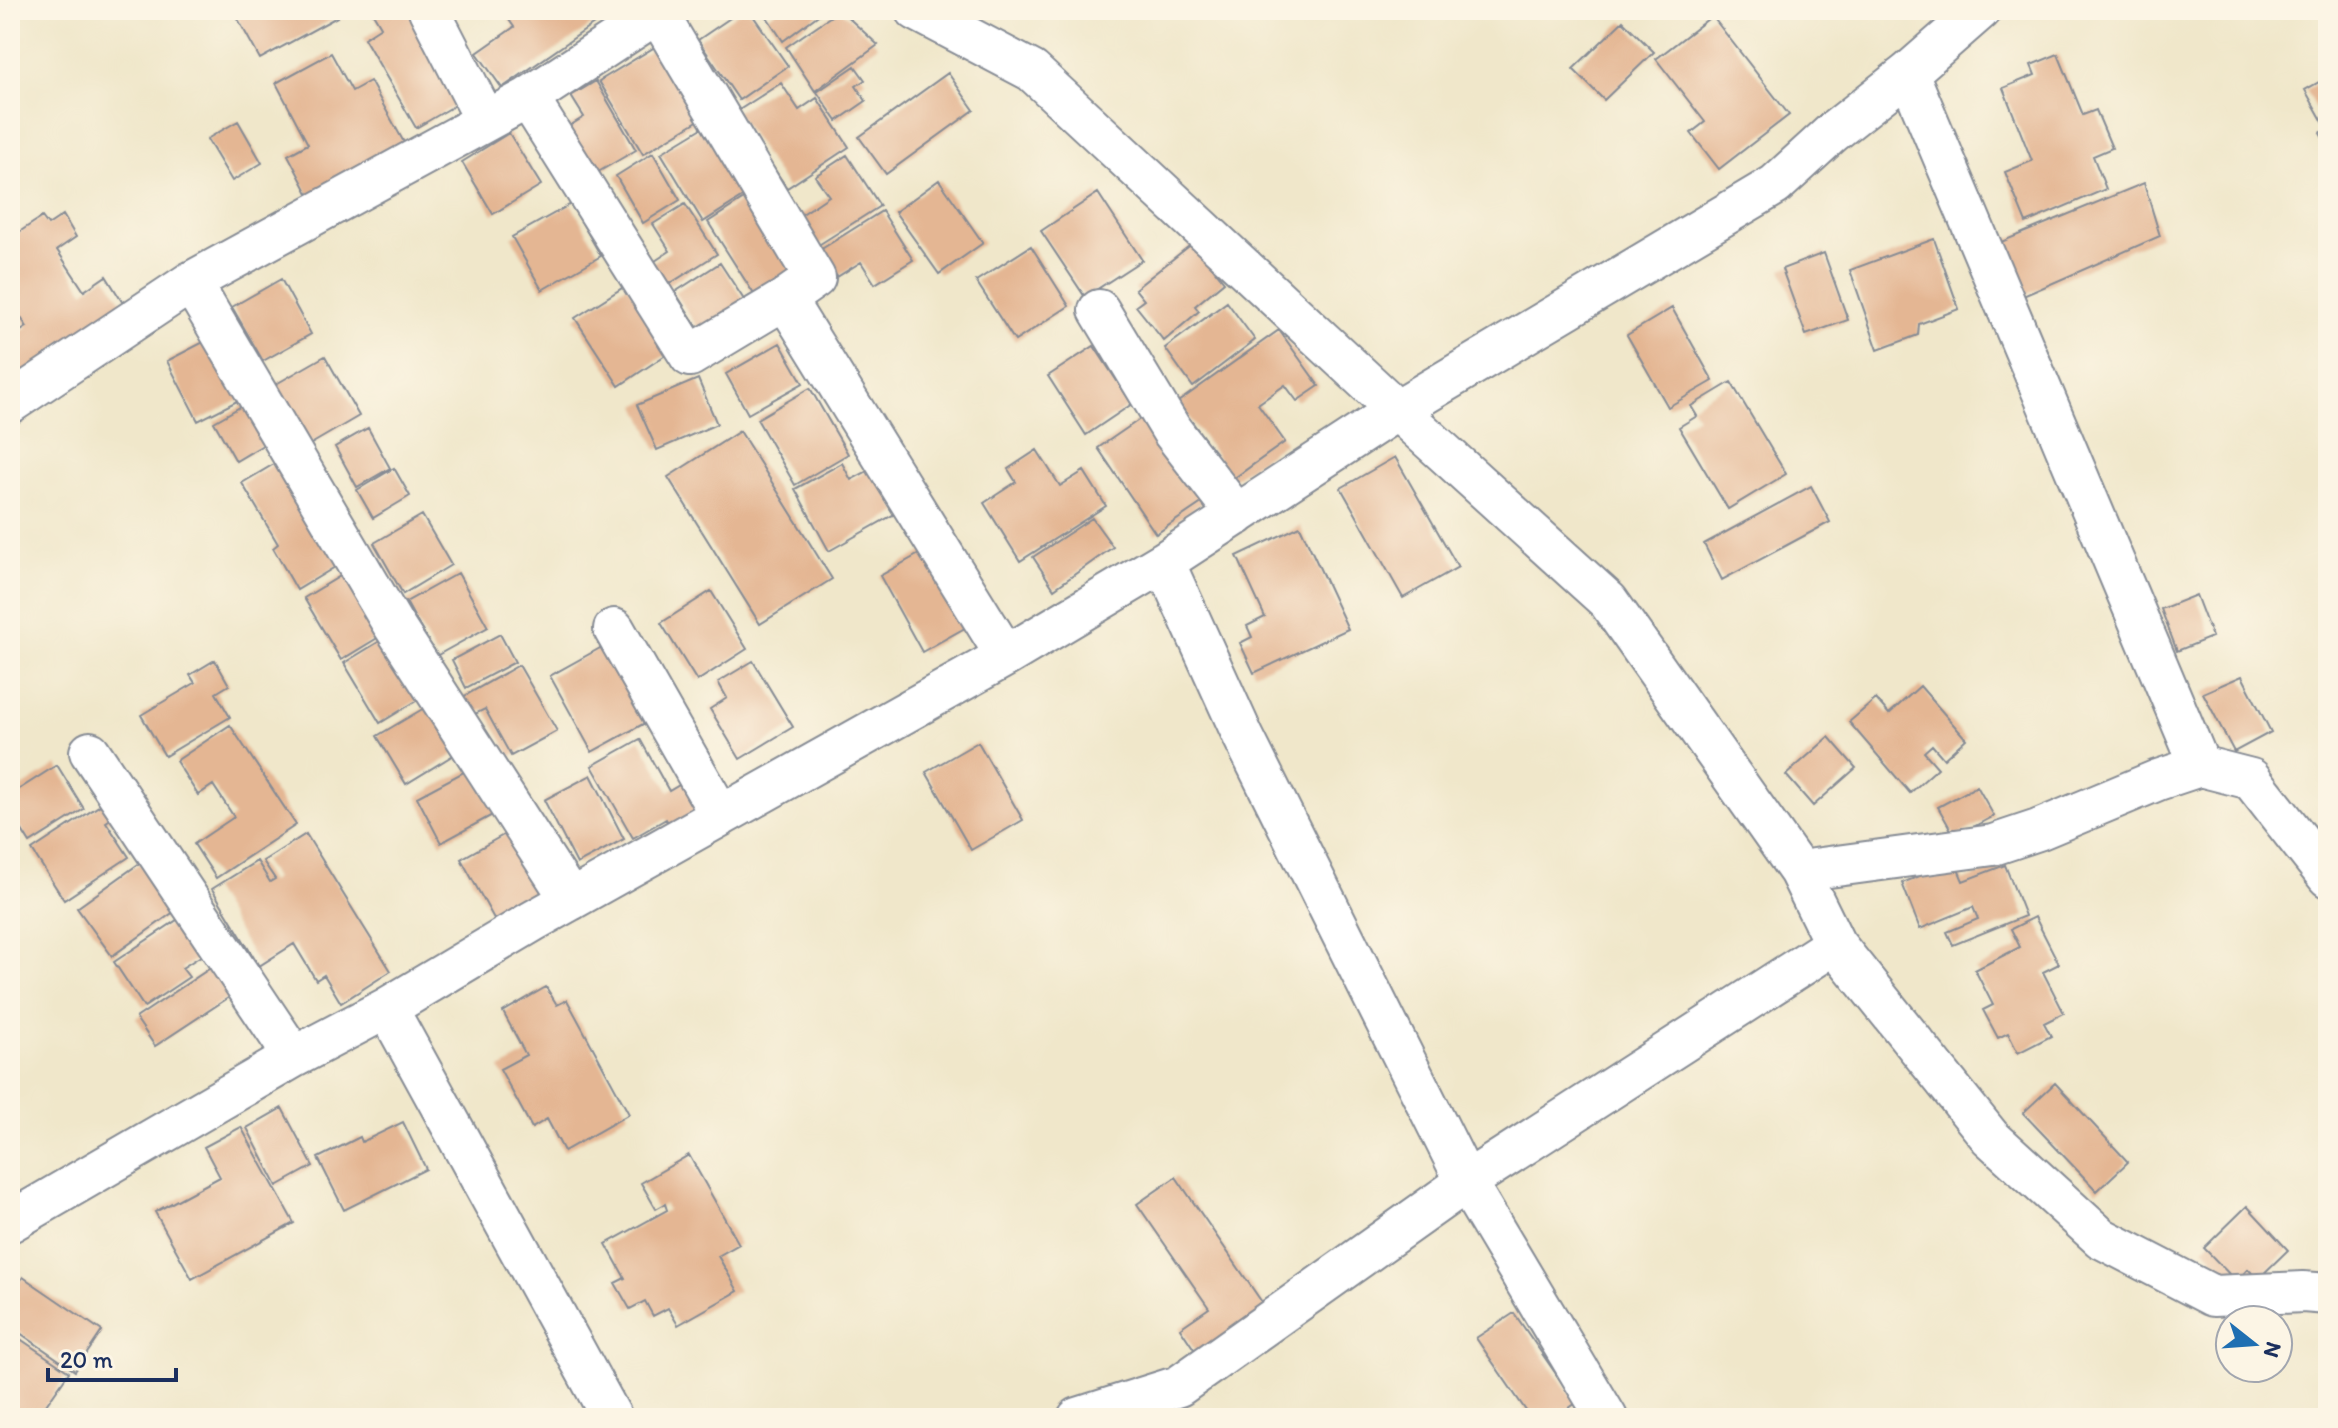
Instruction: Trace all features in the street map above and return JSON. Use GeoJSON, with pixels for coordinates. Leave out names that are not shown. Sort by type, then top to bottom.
{"type":"FeatureCollection","features":[{"type":"Feature","properties":{"kind":"street"},"geometry":{"type":"LineString","coordinates":[[429,10],[486,121]]}},
{"type":"Feature","properties":{"kind":"street"},"geometry":{"type":"LineString","coordinates":[[916,10],[1032,71],[1608,601],[1799,871],[1835,944],[1990,1137],[2101,1238],[2213,1296],[2303,1292],[2328,1294]]}},
{"type":"Feature","properties":{"kind":"street"},"geometry":{"type":"LineString","coordinates":[[10,1222],[294,1057],[387,1008],[571,900],[1006,656],[1164,562],[1397,410],[1775,185],[1832,133],[1908,73],[1980,10]]}},
{"type":"Feature","properties":{"kind":"street"},"geometry":{"type":"LineString","coordinates":[[10,403],[191,282],[528,98],[660,12],[815,278],[690,356],[528,98]]}},
{"type":"Feature","properties":{"kind":"street"},"geometry":{"type":"LineString","coordinates":[[1908,73],[2200,766]]}},
{"type":"Feature","properties":{"kind":"street"},"geometry":{"type":"LineString","coordinates":[[191,282],[392,623],[571,900]]}},
{"type":"Feature","properties":{"kind":"street"},"geometry":{"type":"LineString","coordinates":[[785,299],[1006,656]]}},
{"type":"Feature","properties":{"kind":"street"},"geometry":{"type":"LineString","coordinates":[[1099,310],[1172,431],[1237,515]]}},
{"type":"Feature","properties":{"kind":"street"},"geometry":{"type":"LineString","coordinates":[[1164,562],[1250,750],[1466,1182],[1607,1418]]}},
{"type":"Feature","properties":{"kind":"street"},"geometry":{"type":"LineString","coordinates":[[614,629],[721,816]]}},
{"type":"Feature","properties":{"kind":"street"},"geometry":{"type":"LineString","coordinates":[[90,752],[294,1057]]}},
{"type":"Feature","properties":{"kind":"street"},"geometry":{"type":"LineString","coordinates":[[1799,871],[1993,845],[2200,766],[2251,779],[2328,877]]}},
{"type":"Feature","properties":{"kind":"street"},"geometry":{"type":"LineString","coordinates":[[1078,1418],[1179,1386],[1466,1182],[1835,944]]}},
{"type":"Feature","properties":{"kind":"street"},"geometry":{"type":"LineString","coordinates":[[387,1008],[612,1418]]}},
{"type":"Feature","properties":{"kind":"building"},"geometry":{"type":"Polygon","coordinates":[[[233,10],[333,10],[337,17],[260,59],[233,10]]]}},
{"type":"Feature","properties":{"kind":"building"},"geometry":{"type":"Polygon","coordinates":[[[371,10],[414,10],[466,99],[416,128],[364,38],[381,27],[371,10]]]}},
{"type":"Feature","properties":{"kind":"building"},"geometry":{"type":"Polygon","coordinates":[[[502,10],[595,10],[601,19],[502,88],[477,53],[514,27],[502,10]]]}},
{"type":"Feature","properties":{"kind":"building"},"geometry":{"type":"Polygon","coordinates":[[[742,10],[749,10],[788,66],[739,100],[698,40],[742,10]]]}},
{"type":"Feature","properties":{"kind":"building"},"geometry":{"type":"Polygon","coordinates":[[[777,10],[825,10],[783,41],[767,17],[777,10]]]}},
{"type":"Feature","properties":{"kind":"building"},"geometry":{"type":"Polygon","coordinates":[[[840,10],[878,45],[815,91],[786,47],[840,10]]]}},
{"type":"Feature","properties":{"kind":"building"},"geometry":{"type":"Polygon","coordinates":[[[1712,16],[1789,115],[1719,169],[1691,133],[1705,122],[1656,59],[1712,16]]]}},
{"type":"Feature","properties":{"kind":"building"},"geometry":{"type":"Polygon","coordinates":[[[1623,21],[1654,52],[1604,100],[1573,69],[1623,21]]]}},
{"type":"Feature","properties":{"kind":"building"},"geometry":{"type":"Polygon","coordinates":[[[655,47],[699,120],[643,154],[599,81],[655,47]]]}},
{"type":"Feature","properties":{"kind":"building"},"geometry":{"type":"Polygon","coordinates":[[[331,53],[352,91],[370,81],[406,146],[311,199],[288,155],[308,144],[276,83],[331,53]]]}},
{"type":"Feature","properties":{"kind":"building"},"geometry":{"type":"Polygon","coordinates":[[[2058,54],[2083,115],[2096,110],[2112,148],[2093,156],[2106,189],[2026,223],[2005,172],[2032,161],[2003,88],[2035,75],[2031,65],[2058,54]]]}},
{"type":"Feature","properties":{"kind":"building"},"geometry":{"type":"Polygon","coordinates":[[[855,66],[865,80],[856,86],[866,101],[837,121],[817,92],[855,66]]]}},
{"type":"Feature","properties":{"kind":"building"},"geometry":{"type":"Polygon","coordinates":[[[948,73],[974,110],[886,174],[859,137],[948,73]]]}},
{"type":"Feature","properties":{"kind":"building"},"geometry":{"type":"Polygon","coordinates":[[[2328,77],[2328,147],[2320,133],[2327,129],[2305,90],[2328,77]]]}},
{"type":"Feature","properties":{"kind":"building"},"geometry":{"type":"Polygon","coordinates":[[[596,81],[636,150],[593,175],[566,128],[584,117],[571,96],[596,81]]]}},
{"type":"Feature","properties":{"kind":"building"},"geometry":{"type":"Polygon","coordinates":[[[781,83],[799,110],[817,98],[849,147],[787,188],[736,112],[781,83]]]}},
{"type":"Feature","properties":{"kind":"building"},"geometry":{"type":"Polygon","coordinates":[[[238,121],[262,163],[232,181],[207,139],[238,121]]]}},
{"type":"Feature","properties":{"kind":"building"},"geometry":{"type":"Polygon","coordinates":[[[702,128],[744,196],[703,222],[661,153],[702,128]]]}},
{"type":"Feature","properties":{"kind":"building"},"geometry":{"type":"Polygon","coordinates":[[[509,133],[541,185],[493,214],[462,162],[509,133]]]}},
{"type":"Feature","properties":{"kind":"building"},"geometry":{"type":"Polygon","coordinates":[[[653,153],[680,200],[643,223],[616,176],[653,153]]]}},
{"type":"Feature","properties":{"kind":"building"},"geometry":{"type":"Polygon","coordinates":[[[847,155],[880,206],[817,246],[798,217],[829,196],[815,176],[847,155]]]}},
{"type":"Feature","properties":{"kind":"building"},"geometry":{"type":"Polygon","coordinates":[[[939,180],[983,243],[939,274],[895,212],[939,180]]]}},
{"type":"Feature","properties":{"kind":"building"},"geometry":{"type":"Polygon","coordinates":[[[2144,183],[2160,236],[2021,297],[2001,242],[2144,183]]]}},
{"type":"Feature","properties":{"kind":"building"},"geometry":{"type":"Polygon","coordinates":[[[1098,193],[1142,260],[1085,297],[1041,231],[1098,193]]]}},
{"type":"Feature","properties":{"kind":"building"},"geometry":{"type":"Polygon","coordinates":[[[747,197],[798,276],[759,302],[708,222],[747,197]]]}},
{"type":"Feature","properties":{"kind":"building"},"geometry":{"type":"Polygon","coordinates":[[[571,204],[601,256],[542,290],[512,237],[571,204]]]}},
{"type":"Feature","properties":{"kind":"building"},"geometry":{"type":"Polygon","coordinates":[[[685,204],[717,254],[666,286],[652,263],[670,251],[653,224],[685,204]]]}},
{"type":"Feature","properties":{"kind":"building"},"geometry":{"type":"Polygon","coordinates":[[[882,211],[913,260],[875,284],[861,262],[837,277],[820,250],[882,211]]]}},
{"type":"Feature","properties":{"kind":"building"},"geometry":{"type":"Polygon","coordinates":[[[63,215],[76,237],[57,250],[84,291],[106,276],[131,316],[10,394],[10,338],[27,327],[10,301],[10,238],[42,217],[48,225],[63,215]]]}},
{"type":"Feature","properties":{"kind":"building"},"geometry":{"type":"Polygon","coordinates":[[[1934,239],[1959,309],[1919,324],[1918,335],[1878,350],[1850,270],[1934,239]]]}},
{"type":"Feature","properties":{"kind":"building"},"geometry":{"type":"Polygon","coordinates":[[[1193,243],[1224,282],[1195,306],[1199,311],[1164,341],[1136,306],[1144,300],[1135,289],[1193,243]]]}},
{"type":"Feature","properties":{"kind":"building"},"geometry":{"type":"Polygon","coordinates":[[[1031,246],[1069,306],[1015,341],[976,281],[1031,246]]]}},
{"type":"Feature","properties":{"kind":"building"},"geometry":{"type":"Polygon","coordinates":[[[1824,253],[1848,320],[1806,335],[1782,269],[1824,253]]]}},
{"type":"Feature","properties":{"kind":"building"},"geometry":{"type":"Polygon","coordinates":[[[720,263],[750,309],[705,339],[675,292],[720,263]]]}},
{"type":"Feature","properties":{"kind":"building"},"geometry":{"type":"Polygon","coordinates":[[[281,279],[311,334],[263,361],[232,307],[281,279]]]}},
{"type":"Feature","properties":{"kind":"building"},"geometry":{"type":"Polygon","coordinates":[[[627,285],[670,352],[619,386],[575,318],[627,285]]]}},
{"type":"Feature","properties":{"kind":"building"},"geometry":{"type":"Polygon","coordinates":[[[1227,302],[1255,340],[1193,387],[1165,348],[1227,302]]]}},
{"type":"Feature","properties":{"kind":"building"},"geometry":{"type":"Polygon","coordinates":[[[1672,308],[1713,381],[1668,407],[1627,335],[1672,308]]]}},
{"type":"Feature","properties":{"kind":"building"},"geometry":{"type":"Polygon","coordinates":[[[1279,330],[1319,386],[1297,401],[1285,385],[1258,404],[1285,442],[1233,479],[1178,402],[1279,330]]]}},
{"type":"Feature","properties":{"kind":"building"},"geometry":{"type":"Polygon","coordinates":[[[213,337],[245,397],[198,421],[167,361],[213,337]]]}},
{"type":"Feature","properties":{"kind":"building"},"geometry":{"type":"Polygon","coordinates":[[[780,343],[803,383],[748,414],[726,374],[780,343]]]}},
{"type":"Feature","properties":{"kind":"building"},"geometry":{"type":"Polygon","coordinates":[[[1094,346],[1132,404],[1086,435],[1048,376],[1094,346]]]}},
{"type":"Feature","properties":{"kind":"building"},"geometry":{"type":"Polygon","coordinates":[[[325,356],[359,416],[306,447],[271,387],[325,356]]]}},
{"type":"Feature","properties":{"kind":"building"},"geometry":{"type":"Polygon","coordinates":[[[698,379],[717,424],[657,450],[637,405],[698,379]]]}},
{"type":"Feature","properties":{"kind":"building"},"geometry":{"type":"Polygon","coordinates":[[[1731,382],[1786,474],[1728,509],[1679,427],[1697,416],[1691,406],[1731,382]]]}},
{"type":"Feature","properties":{"kind":"building"},"geometry":{"type":"Polygon","coordinates":[[[810,388],[848,454],[795,485],[757,419],[810,388]]]}},
{"type":"Feature","properties":{"kind":"building"},"geometry":{"type":"Polygon","coordinates":[[[247,403],[268,442],[236,461],[214,422],[247,403]]]}},
{"type":"Feature","properties":{"kind":"building"},"geometry":{"type":"Polygon","coordinates":[[[1143,417],[1212,496],[1156,534],[1098,448],[1143,417]]]}},
{"type":"Feature","properties":{"kind":"building"},"geometry":{"type":"Polygon","coordinates":[[[368,428],[390,468],[357,487],[335,447],[368,428]]]}},
{"type":"Feature","properties":{"kind":"building"},"geometry":{"type":"Polygon","coordinates":[[[740,431],[832,579],[760,624],[668,477],[740,431]]]}},
{"type":"Feature","properties":{"kind":"building"},"geometry":{"type":"Polygon","coordinates":[[[1037,450],[1060,486],[1084,471],[1106,506],[1020,561],[984,503],[1016,482],[1008,469],[1037,450]]]}},
{"type":"Feature","properties":{"kind":"building"},"geometry":{"type":"Polygon","coordinates":[[[1395,457],[1458,567],[1403,598],[1341,488],[1395,457]]]}},
{"type":"Feature","properties":{"kind":"building"},"geometry":{"type":"Polygon","coordinates":[[[279,461],[340,564],[297,590],[273,548],[278,544],[242,483],[279,461]]]}},
{"type":"Feature","properties":{"kind":"building"},"geometry":{"type":"Polygon","coordinates":[[[842,463],[851,480],[873,468],[898,512],[829,551],[795,489],[842,463]]]}},
{"type":"Feature","properties":{"kind":"building"},"geometry":{"type":"Polygon","coordinates":[[[394,468],[410,496],[373,518],[357,490],[394,468]]]}},
{"type":"Feature","properties":{"kind":"building"},"geometry":{"type":"Polygon","coordinates":[[[1811,486],[1830,522],[1722,580],[1704,544],[1811,486]]]}},
{"type":"Feature","properties":{"kind":"building"},"geometry":{"type":"Polygon","coordinates":[[[422,515],[451,565],[403,594],[374,543],[422,515]]]}},
{"type":"Feature","properties":{"kind":"building"},"geometry":{"type":"Polygon","coordinates":[[[1092,518],[1113,547],[1054,589],[1033,557],[1092,518]]]}},
{"type":"Feature","properties":{"kind":"building"},"geometry":{"type":"Polygon","coordinates":[[[1300,526],[1348,629],[1254,673],[1240,643],[1252,637],[1247,626],[1265,617],[1237,556],[1300,526]]]}},
{"type":"Feature","properties":{"kind":"building"},"geometry":{"type":"Polygon","coordinates":[[[928,549],[970,625],[922,652],[880,576],[928,549]]]}},
{"type":"Feature","properties":{"kind":"building"},"geometry":{"type":"Polygon","coordinates":[[[347,572],[384,634],[341,660],[304,598],[347,572]]]}},
{"type":"Feature","properties":{"kind":"building"},"geometry":{"type":"Polygon","coordinates":[[[458,573],[488,627],[436,656],[406,602],[458,573]]]}},
{"type":"Feature","properties":{"kind":"building"},"geometry":{"type":"Polygon","coordinates":[[[711,591],[747,649],[697,681],[661,623],[711,591]]]}},
{"type":"Feature","properties":{"kind":"building"},"geometry":{"type":"Polygon","coordinates":[[[2196,595],[2212,637],[2177,651],[2161,609],[2196,595]]]}},
{"type":"Feature","properties":{"kind":"building"},"geometry":{"type":"Polygon","coordinates":[[[500,634],[515,662],[466,688],[452,660],[500,634]]]}},
{"type":"Feature","properties":{"kind":"building"},"geometry":{"type":"Polygon","coordinates":[[[390,635],[426,695],[380,723],[344,663],[390,635]]]}},
{"type":"Feature","properties":{"kind":"building"},"geometry":{"type":"Polygon","coordinates":[[[602,647],[645,723],[592,752],[550,676],[602,647]]]}},
{"type":"Feature","properties":{"kind":"building"},"geometry":{"type":"Polygon","coordinates":[[[215,660],[229,685],[216,693],[230,717],[165,756],[141,715],[195,683],[190,675],[215,660]]]}},
{"type":"Feature","properties":{"kind":"building"},"geometry":{"type":"Polygon","coordinates":[[[753,661],[793,727],[740,759],[710,709],[727,698],[718,682],[753,661]]]}},
{"type":"Feature","properties":{"kind":"building"},"geometry":{"type":"Polygon","coordinates":[[[519,665],[557,731],[511,756],[485,709],[473,715],[463,697],[519,665]]]}},
{"type":"Feature","properties":{"kind":"building"},"geometry":{"type":"Polygon","coordinates":[[[2242,676],[2271,732],[2234,752],[2203,693],[2242,676]]]}},
{"type":"Feature","properties":{"kind":"building"},"geometry":{"type":"Polygon","coordinates":[[[1920,686],[1966,739],[1944,759],[1932,745],[1924,752],[1938,768],[1910,793],[1849,722],[1876,699],[1889,714],[1920,686]]]}},
{"type":"Feature","properties":{"kind":"building"},"geometry":{"type":"Polygon","coordinates":[[[431,704],[460,751],[406,784],[377,736],[431,704]]]}},
{"type":"Feature","properties":{"kind":"building"},"geometry":{"type":"Polygon","coordinates":[[[230,725],[296,825],[216,878],[194,844],[234,817],[213,785],[198,795],[176,761],[230,725]]]}},
{"type":"Feature","properties":{"kind":"building"},"geometry":{"type":"Polygon","coordinates":[[[1829,737],[1856,768],[1813,806],[1786,775],[1829,737]]]}},
{"type":"Feature","properties":{"kind":"building"},"geometry":{"type":"Polygon","coordinates":[[[640,739],[669,791],[686,781],[701,809],[671,827],[666,819],[633,838],[592,766],[640,739]]]}},
{"type":"Feature","properties":{"kind":"building"},"geometry":{"type":"Polygon","coordinates":[[[978,742],[1023,820],[971,850],[926,772],[978,742]]]}},
{"type":"Feature","properties":{"kind":"building"},"geometry":{"type":"Polygon","coordinates":[[[57,765],[84,809],[30,843],[10,811],[10,795],[57,765]]]}},
{"type":"Feature","properties":{"kind":"building"},"geometry":{"type":"Polygon","coordinates":[[[471,768],[496,813],[441,843],[417,797],[471,768]]]}},
{"type":"Feature","properties":{"kind":"building"},"geometry":{"type":"Polygon","coordinates":[[[591,775],[624,839],[577,864],[544,800],[591,775]]]}},
{"type":"Feature","properties":{"kind":"building"},"geometry":{"type":"Polygon","coordinates":[[[1977,786],[1994,816],[1955,837],[1938,807],[1977,786]]]}},
{"type":"Feature","properties":{"kind":"building"},"geometry":{"type":"Polygon","coordinates":[[[108,800],[117,815],[106,822],[129,857],[64,900],[32,850],[108,800]]]}},
{"type":"Feature","properties":{"kind":"building"},"geometry":{"type":"Polygon","coordinates":[[[514,829],[516,848],[546,899],[498,926],[461,859],[514,829]]]}},
{"type":"Feature","properties":{"kind":"building"},"geometry":{"type":"Polygon","coordinates":[[[306,834],[391,971],[341,1003],[324,975],[316,980],[294,944],[259,966],[212,889],[257,861],[270,882],[275,879],[263,861],[306,834]]]}},
{"type":"Feature","properties":{"kind":"building"},"geometry":{"type":"Polygon","coordinates":[[[1955,862],[1963,881],[2005,865],[2025,916],[1953,945],[1947,932],[1978,919],[1973,907],[1920,929],[1902,883],[1955,862]]]}},
{"type":"Feature","properties":{"kind":"building"},"geometry":{"type":"Polygon","coordinates":[[[140,863],[175,911],[112,956],[77,908],[140,863]]]}},
{"type":"Feature","properties":{"kind":"building"},"geometry":{"type":"Polygon","coordinates":[[[2035,917],[2059,964],[2043,972],[2064,1013],[2044,1023],[2051,1036],[2018,1053],[2008,1033],[1998,1038],[1983,1010],[1993,1005],[1975,970],[2020,947],[2011,929],[2035,917]]]}},
{"type":"Feature","properties":{"kind":"building"},"geometry":{"type":"Polygon","coordinates":[[[180,918],[204,954],[182,968],[189,977],[144,1007],[114,962],[180,918]]]}},
{"type":"Feature","properties":{"kind":"building"},"geometry":{"type":"Polygon","coordinates":[[[212,967],[231,996],[155,1046],[136,1018],[212,967]]]}},
{"type":"Feature","properties":{"kind":"building"},"geometry":{"type":"Polygon","coordinates":[[[546,987],[557,1005],[567,1000],[629,1114],[564,1151],[547,1119],[532,1128],[500,1069],[526,1055],[503,1012],[546,987]]]}},
{"type":"Feature","properties":{"kind":"building"},"geometry":{"type":"Polygon","coordinates":[[[2055,1083],[2128,1162],[2097,1191],[2023,1113],[2055,1083]]]}},
{"type":"Feature","properties":{"kind":"building"},"geometry":{"type":"Polygon","coordinates":[[[282,1108],[313,1166],[277,1186],[247,1128],[282,1108]]]}},
{"type":"Feature","properties":{"kind":"building"},"geometry":{"type":"Polygon","coordinates":[[[403,1122],[426,1169],[344,1210],[318,1158],[360,1137],[362,1142],[403,1122]]]}},
{"type":"Feature","properties":{"kind":"building"},"geometry":{"type":"Polygon","coordinates":[[[241,1127],[294,1223],[192,1279],[155,1212],[220,1177],[204,1147],[241,1127]]]}},
{"type":"Feature","properties":{"kind":"building"},"geometry":{"type":"Polygon","coordinates":[[[689,1155],[739,1244],[718,1256],[738,1291],[678,1325],[668,1308],[653,1316],[645,1301],[630,1309],[615,1283],[625,1278],[606,1244],[667,1210],[665,1204],[656,1209],[641,1183],[689,1155]]]}},
{"type":"Feature","properties":{"kind":"building"},"geometry":{"type":"Polygon","coordinates":[[[1176,1177],[1268,1311],[1200,1358],[1180,1328],[1209,1308],[1137,1204],[1176,1177]]]}},
{"type":"Feature","properties":{"kind":"building"},"geometry":{"type":"Polygon","coordinates":[[[2247,1206],[2288,1250],[2258,1279],[2248,1269],[2236,1281],[2204,1248],[2247,1206]]]}},
{"type":"Feature","properties":{"kind":"building"},"geometry":{"type":"Polygon","coordinates":[[[23,1277],[102,1331],[75,1371],[10,1326],[10,1296],[23,1277]]]}},
{"type":"Feature","properties":{"kind":"building"},"geometry":{"type":"Polygon","coordinates":[[[1514,1313],[1576,1403],[1555,1418],[1531,1418],[1476,1338],[1514,1313]]]}},
{"type":"Feature","properties":{"kind":"building"},"geometry":{"type":"Polygon","coordinates":[[[10,1332],[69,1372],[37,1418],[10,1418],[10,1332]]]}}]}
